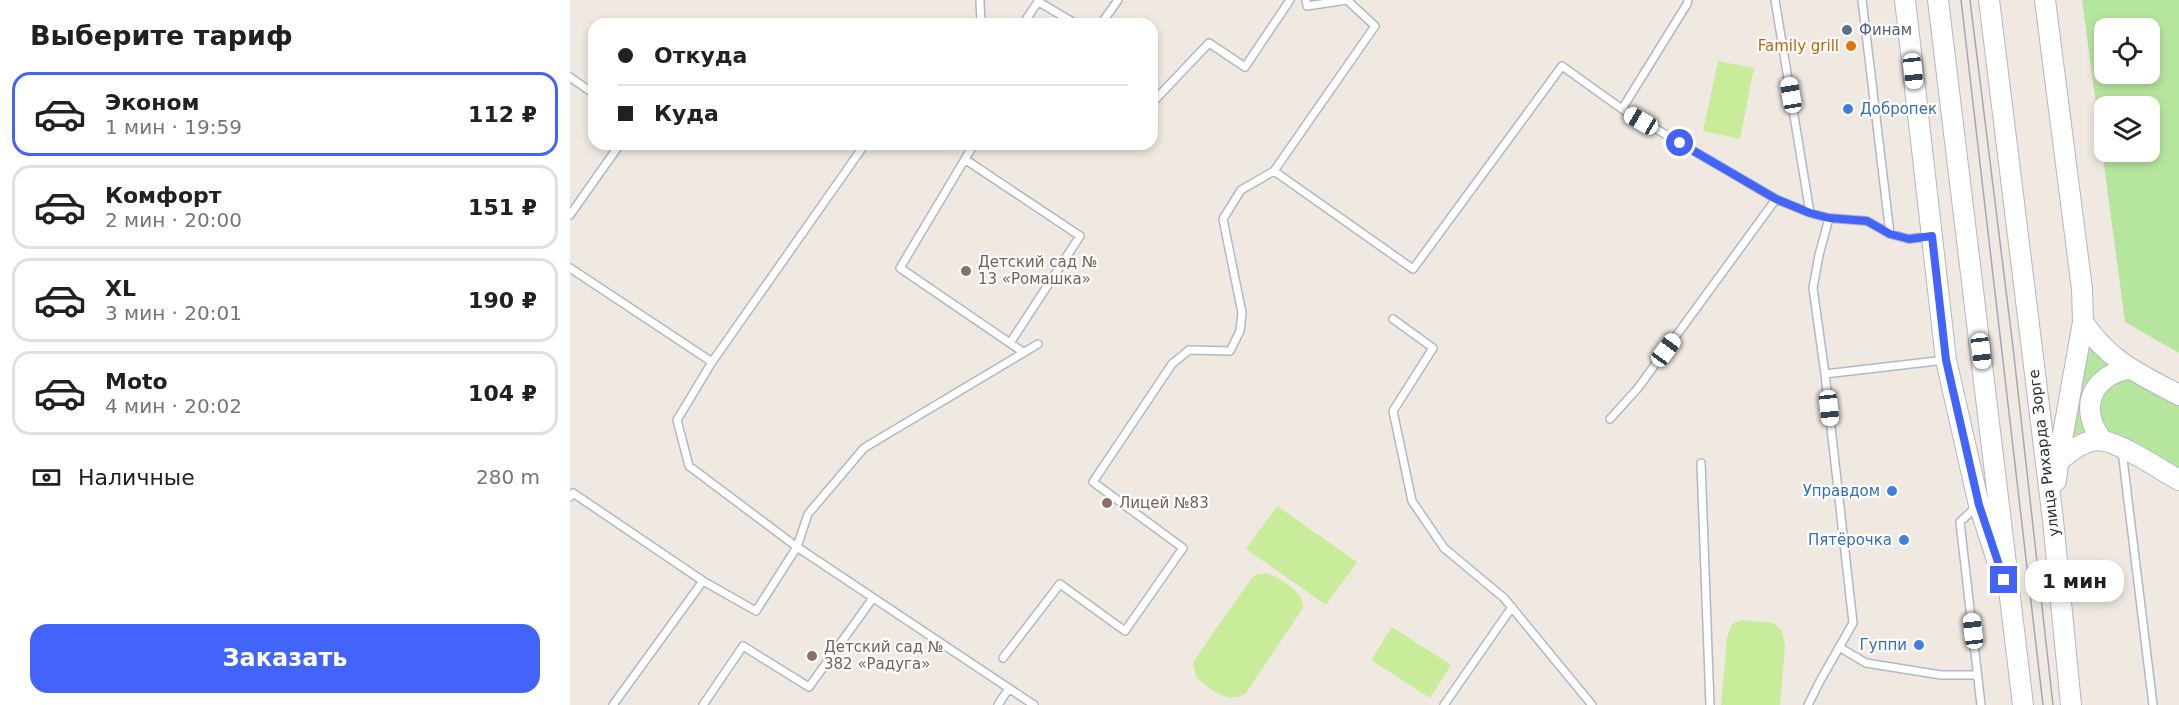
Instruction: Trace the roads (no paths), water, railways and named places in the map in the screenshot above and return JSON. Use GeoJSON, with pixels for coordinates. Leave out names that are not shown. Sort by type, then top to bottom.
{"type":"FeatureCollection","features":[{"type":"Feature","properties":{"kind":"main road"},"geometry":{"type":"LineString","coordinates":[[1905,0],[1946,360],[1979,505],[2010,599]]}},
{"type":"Feature","properties":{"kind":"main road"},"geometry":{"type":"LineString","coordinates":[[1938,0],[2023,705]]}},
{"type":"Feature","properties":{"kind":"main road","name":"улица Рихарда Зорге"},"geometry":{"type":"LineString","coordinates":[[1989,0],[2053,520],[2071,705]]}},
{"type":"Feature","properties":{"kind":"main road"},"geometry":{"type":"LineString","coordinates":[[2045,0],[2082,289],[2083,322],[2058,462],[2053,520]]}},
{"type":"Feature","properties":{"kind":"main road"},"geometry":{"type":"LineString","coordinates":[[2083,322],[2104,349],[2128,369],[2179,395]]}},
{"type":"Feature","properties":{"kind":"main road"},"geometry":{"type":"LineString","coordinates":[[2128,369],[2115,372],[2103,379],[2095,390],[2090,403],[2090,416],[2094,429],[2102,440],[2179,480]]}},
{"type":"Feature","properties":{"kind":"main road"},"geometry":{"type":"LineString","coordinates":[[2058,462],[2071,451],[2086,443],[2102,440]]}},
{"type":"Feature","properties":{"kind":"lane"},"geometry":{"type":"LineString","coordinates":[[980,0],[981,18]]}},
{"type":"Feature","properties":{"kind":"lane"},"geometry":{"type":"LineString","coordinates":[[1105,18],[1118,0]]}},
{"type":"Feature","properties":{"kind":"lane"},"geometry":{"type":"LineString","coordinates":[[1158,98],[1209,43],[1245,67],[1290,0]]}},
{"type":"Feature","properties":{"kind":"lane"},"geometry":{"type":"LineString","coordinates":[[1306,0],[1307,6],[1352,0]]}},
{"type":"Feature","properties":{"kind":"lane"},"geometry":{"type":"LineString","coordinates":[[1003,658],[1060,584],[1125,631],[1183,548],[1093,482],[1172,364],[1189,350],[1230,351],[1240,331],[1242,313],[1223,219],[1241,190],[1274,171],[1375,26],[1347,0]]}},
{"type":"Feature","properties":{"kind":"lane"},"geometry":{"type":"LineString","coordinates":[[1622,110],[1688,4],[1688,0]]}},
{"type":"Feature","properties":{"kind":"lane"},"geometry":{"type":"LineString","coordinates":[[1775,0],[1810,213]]}},
{"type":"Feature","properties":{"kind":"lane"},"geometry":{"type":"LineString","coordinates":[[1862,0],[1890,234]]}},
{"type":"Feature","properties":{"kind":"lane"},"geometry":{"type":"LineString","coordinates":[[1027,18],[1039,1],[1066,18]]}},
{"type":"Feature","properties":{"kind":"lane"},"geometry":{"type":"LineString","coordinates":[[1274,171],[1413,269],[1562,66],[1622,110],[1776,199],[1829,218],[1867,221],[1890,234],[1909,239],[1932,236]]}},
{"type":"Feature","properties":{"kind":"lane"},"geometry":{"type":"LineString","coordinates":[[570,76],[588,90]]}},
{"type":"Feature","properties":{"kind":"lane"},"geometry":{"type":"LineString","coordinates":[[570,215],[616,150]]}},
{"type":"Feature","properties":{"kind":"lane"},"geometry":{"type":"LineString","coordinates":[[861,150],[712,362],[677,420],[689,466],[797,547],[1034,705]]}},
{"type":"Feature","properties":{"kind":"lane"},"geometry":{"type":"LineString","coordinates":[[971,150],[900,268],[1023,352]]}},
{"type":"Feature","properties":{"kind":"lane"},"geometry":{"type":"LineString","coordinates":[[966,160],[1080,236],[1010,343]]}},
{"type":"Feature","properties":{"kind":"lane"},"geometry":{"type":"LineString","coordinates":[[1610,419],[1638,388],[1776,199]]}},
{"type":"Feature","properties":{"kind":"lane"},"geometry":{"type":"LineString","coordinates":[[1808,705],[1854,623],[1813,288],[1829,218]]}},
{"type":"Feature","properties":{"kind":"lane"},"geometry":{"type":"LineString","coordinates":[[570,268],[712,362]]}},
{"type":"Feature","properties":{"kind":"lane"},"geometry":{"type":"LineString","coordinates":[[1393,319],[1433,348],[1393,411],[1412,501],[1444,548],[1504,597],[1592,705]]}},
{"type":"Feature","properties":{"kind":"lane"},"geometry":{"type":"LineString","coordinates":[[570,497],[573,493],[703,581],[756,611],[797,547],[808,514],[864,448],[1038,344]]}},
{"type":"Feature","properties":{"kind":"lane"},"geometry":{"type":"LineString","coordinates":[[1825,374],[1946,360]]}},
{"type":"Feature","properties":{"kind":"lane"},"geometry":{"type":"LineString","coordinates":[[2122,449],[2153,705]]}},
{"type":"Feature","properties":{"kind":"lane"},"geometry":{"type":"LineString","coordinates":[[1701,463],[1710,705]]}},
{"type":"Feature","properties":{"kind":"lane"},"geometry":{"type":"LineString","coordinates":[[1979,505],[1960,522],[1981,705]]}},
{"type":"Feature","properties":{"kind":"lane"},"geometry":{"type":"LineString","coordinates":[[613,705],[703,581]]}},
{"type":"Feature","properties":{"kind":"lane"},"geometry":{"type":"LineString","coordinates":[[703,705],[743,646],[809,687],[873,598]]}},
{"type":"Feature","properties":{"kind":"lane"},"geometry":{"type":"LineString","coordinates":[[1444,705],[1512,607]]}},
{"type":"Feature","properties":{"kind":"lane"},"geometry":{"type":"LineString","coordinates":[[1839,647],[1866,663],[1941,675],[1977,675]]}},
{"type":"Feature","properties":{"kind":"lane"},"geometry":{"type":"LineString","coordinates":[[998,705],[1009,688]]}},
{"type":"Feature","properties":{"kind":"tram line"},"geometry":{"type":"LineString","coordinates":[[1961,0],[2043,705]]}},
{"type":"Feature","properties":{"kind":"tram line"},"geometry":{"type":"LineString","coordinates":[[1970,0],[2013,347],[2053,705]]}},
{"type":"Feature","properties":{"kind":"place","name":"Финам"},"geometry":{"type":"Point","coordinates":[1847,30]}},
{"type":"Feature","properties":{"kind":"place","name":"Family grill"},"geometry":{"type":"Point","coordinates":[1851,46]}},
{"type":"Feature","properties":{"kind":"place","name":"Добропек"},"geometry":{"type":"Point","coordinates":[1848,109]}},
{"type":"Feature","properties":{"kind":"place","name":"Детский сад № 13 «Ромашка»"},"geometry":{"type":"Point","coordinates":[966,271]}},
{"type":"Feature","properties":{"kind":"place","name":"Управдом"},"geometry":{"type":"Point","coordinates":[1892,491]}},
{"type":"Feature","properties":{"kind":"place","name":"Лицей №83"},"geometry":{"type":"Point","coordinates":[1107,503]}},
{"type":"Feature","properties":{"kind":"place","name":"Пятёрочка"},"geometry":{"type":"Point","coordinates":[1904,540]}},
{"type":"Feature","properties":{"kind":"place","name":"Гуппи"},"geometry":{"type":"Point","coordinates":[1919,645]}},
{"type":"Feature","properties":{"kind":"place","name":"Детский сад № 382 «Радуга»"},"geometry":{"type":"Point","coordinates":[812,656]}}]}
